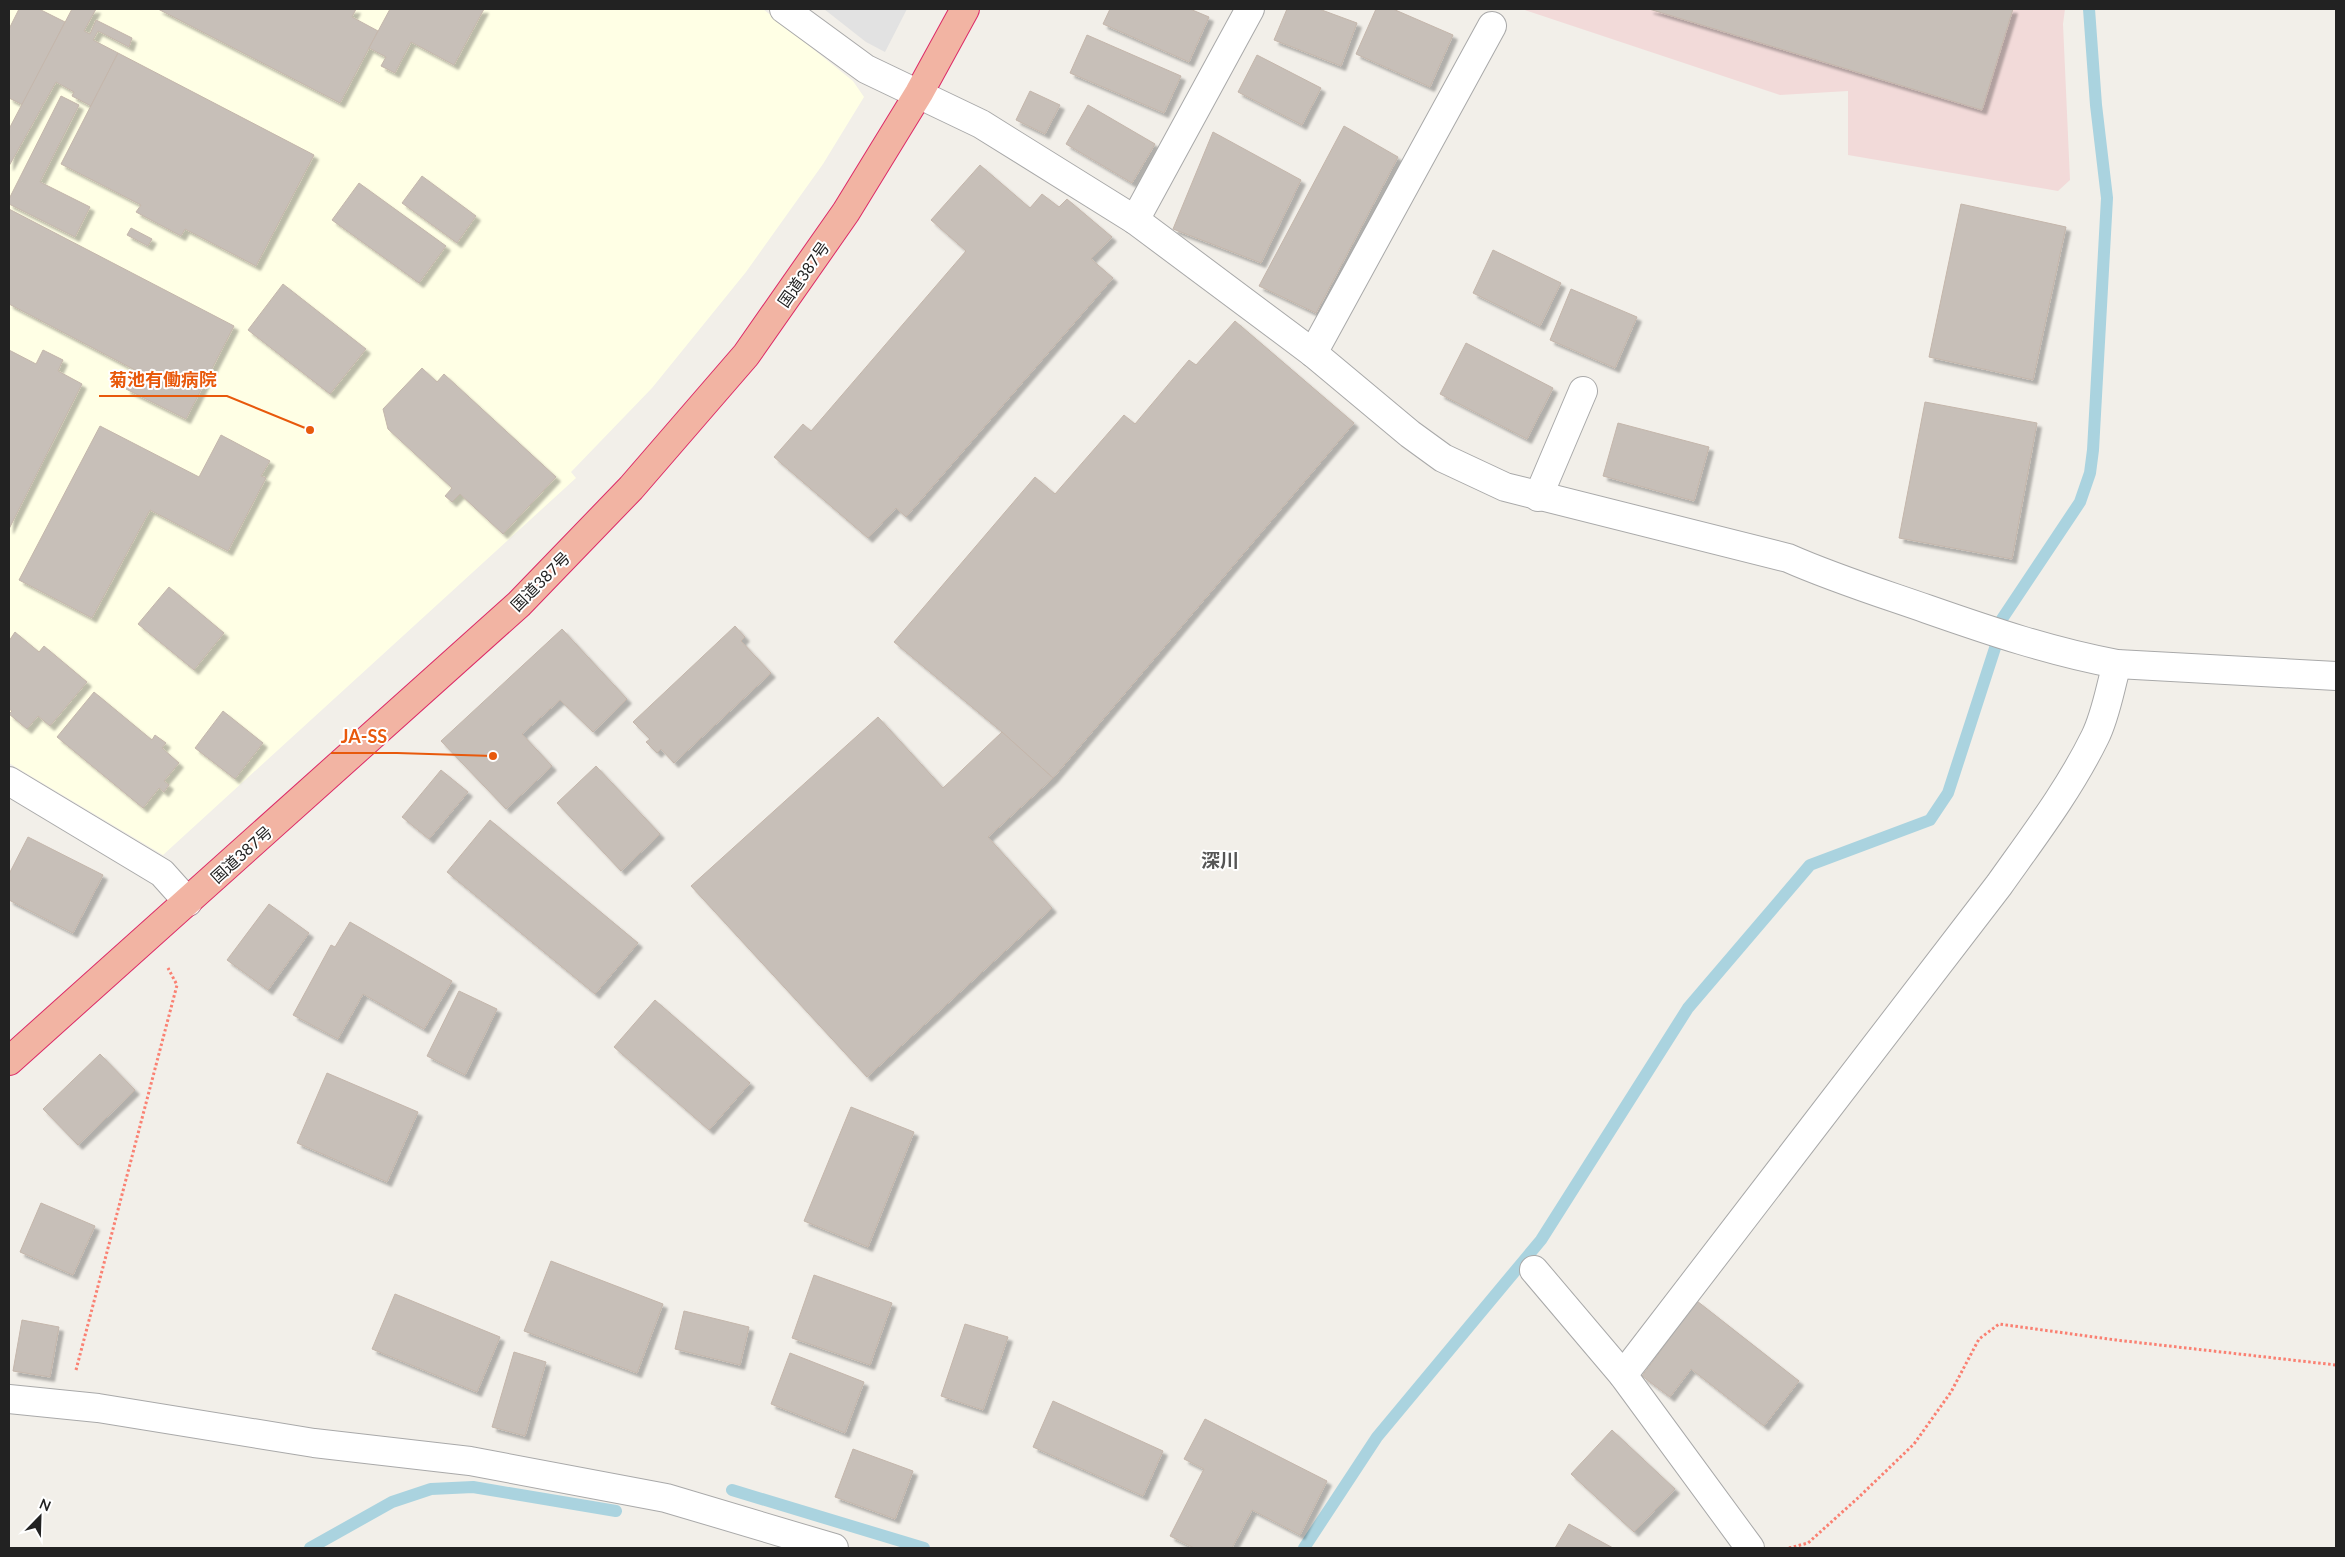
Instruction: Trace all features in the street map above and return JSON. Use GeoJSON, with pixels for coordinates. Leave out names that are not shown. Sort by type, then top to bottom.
{"type":"FeatureCollection","features":[{"type":"Feature","properties":{"kind":"highway","name":"国道387号"},"geometry":{"type":"LineString","coordinates":[[9,1061],[519,604],[631,488],[746,355],[846,212],[919,93],[966,9]]}},
{"type":"Feature","properties":{"kind":"street"},"geometry":{"type":"LineString","coordinates":[[784,9],[866,69],[980,124],[1135,220],[1312,353],[1410,434],[1443,458],[1505,487],[1538,497],[1788,558],[1820,572],[2038,647],[2118,664],[2336,676]]}},
{"type":"Feature","properties":{"kind":"street"},"geometry":{"type":"LineString","coordinates":[[1135,220],[1250,9]]}},
{"type":"Feature","properties":{"kind":"street"},"geometry":{"type":"LineString","coordinates":[[1312,353],[1492,26]]}},
{"type":"Feature","properties":{"kind":"street"},"geometry":{"type":"LineString","coordinates":[[1538,497],[1583,391]]}},
{"type":"Feature","properties":{"kind":"street"},"geometry":{"type":"LineString","coordinates":[[1623,1374],[1999,885],[2045,820],[2096,736],[2118,664]]}},
{"type":"Feature","properties":{"kind":"street"},"geometry":{"type":"LineString","coordinates":[[9,781],[162,873],[188,902]]}},
{"type":"Feature","properties":{"kind":"street"},"geometry":{"type":"LineString","coordinates":[[1534,1270],[1623,1374],[1750,1548]]}},
{"type":"Feature","properties":{"kind":"street"},"geometry":{"type":"LineString","coordinates":[[9,1399],[67,1405],[314,1443],[470,1461],[666,1498],[834,1548]]}},
{"type":"Feature","properties":{"kind":"path"},"geometry":{"type":"LineString","coordinates":[[67,1405],[177,985],[168,968]]}},
{"type":"Feature","properties":{"kind":"path"},"geometry":{"type":"LineString","coordinates":[[1789,1548],[1808,1543],[1914,1444],[1952,1392],[1979,1339],[1999,1324],[2116,1340],[2336,1365]]}},
{"type":"Feature","properties":{"kind":"shaded area"},"geometry":{"type":"Polygon","coordinates":[[[9,9],[763,9],[853,81],[864,97],[823,164],[746,272],[652,388],[571,472],[576,478],[163,855],[9,763],[9,9]]]}},
{"type":"Feature","properties":{"kind":"shaded area"},"geometry":{"type":"Polygon","coordinates":[[[824,9],[907,9],[885,52],[866,42],[824,9]]]}},
{"type":"Feature","properties":{"kind":"shaded area"},"geometry":{"type":"Polygon","coordinates":[[[1522,9],[2065,9],[2063,24],[2070,180],[2058,191],[1848,155],[1848,91],[1780,95],[1522,9]]]}},
{"type":"Feature","properties":{"kind":"building"},"geometry":{"type":"Polygon","coordinates":[[[19,9],[39,9],[65,22],[23,105],[9,98],[9,29],[19,9]]]}},
{"type":"Feature","properties":{"kind":"building"},"geometry":{"type":"Polygon","coordinates":[[[72,9],[96,9],[84,31],[90,34],[96,20],[132,38],[129,47],[98,31],[93,40],[118,53],[91,106],[72,96],[74,92],[56,82],[9,166],[9,129],[72,9]]]}},
{"type":"Feature","properties":{"kind":"building"},"geometry":{"type":"Polygon","coordinates":[[[158,9],[356,9],[352,17],[378,31],[340,103],[158,9]]]}},
{"type":"Feature","properties":{"kind":"building"},"geometry":{"type":"Polygon","coordinates":[[[390,9],[484,9],[454,65],[411,42],[395,73],[381,66],[386,57],[369,48],[390,9]]]}},
{"type":"Feature","properties":{"kind":"building"},"geometry":{"type":"Polygon","coordinates":[[[1110,9],[1190,9],[1209,17],[1189,62],[1103,24],[1110,9]]]}},
{"type":"Feature","properties":{"kind":"building"},"geometry":{"type":"Polygon","coordinates":[[[1287,9],[1319,9],[1357,23],[1341,66],[1274,40],[1287,9]]]}},
{"type":"Feature","properties":{"kind":"building"},"geometry":{"type":"Polygon","coordinates":[[[1376,9],[1393,9],[1453,35],[1430,87],[1356,54],[1376,9]]]}},
{"type":"Feature","properties":{"kind":"building"},"geometry":{"type":"Polygon","coordinates":[[[1649,9],[2013,9],[1982,110],[1649,9]]]}},
{"type":"Feature","properties":{"kind":"building"},"geometry":{"type":"Polygon","coordinates":[[[1087,35],[1181,76],[1164,113],[1070,73],[1087,35]]]}},
{"type":"Feature","properties":{"kind":"building"},"geometry":{"type":"Polygon","coordinates":[[[118,53],[314,155],[256,266],[185,229],[181,236],[136,212],[141,205],[61,164],[118,53]]]}},
{"type":"Feature","properties":{"kind":"building"},"geometry":{"type":"Polygon","coordinates":[[[1257,55],[1321,88],[1302,125],[1238,92],[1257,55]]]}},
{"type":"Feature","properties":{"kind":"building"},"geometry":{"type":"Polygon","coordinates":[[[1030,91],[1060,105],[1045,134],[1016,120],[1030,91]]]}},
{"type":"Feature","properties":{"kind":"building"},"geometry":{"type":"Polygon","coordinates":[[[61,96],[79,105],[40,182],[90,207],[75,237],[9,204],[9,199],[61,96]]]}},
{"type":"Feature","properties":{"kind":"building"},"geometry":{"type":"Polygon","coordinates":[[[1088,105],[1155,144],[1132,183],[1066,144],[1088,105]]]}},
{"type":"Feature","properties":{"kind":"building"},"geometry":{"type":"Polygon","coordinates":[[[1344,126],[1398,157],[1316,313],[1259,286],[1344,126]]]}},
{"type":"Feature","properties":{"kind":"building"},"geometry":{"type":"Polygon","coordinates":[[[1213,132],[1301,180],[1261,263],[1173,229],[1213,132]]]}},
{"type":"Feature","properties":{"kind":"building"},"geometry":{"type":"Polygon","coordinates":[[[980,165],[1030,208],[1042,194],[1059,207],[1067,199],[1112,237],[1091,259],[1113,278],[906,517],[896,508],[868,538],[774,457],[803,424],[811,431],[966,251],[931,220],[980,165]]]}},
{"type":"Feature","properties":{"kind":"building"},"geometry":{"type":"Polygon","coordinates":[[[422,176],[476,216],[457,243],[402,203],[422,176]]]}},
{"type":"Feature","properties":{"kind":"building"},"geometry":{"type":"Polygon","coordinates":[[[359,183],[446,246],[419,283],[332,220],[359,183]]]}},
{"type":"Feature","properties":{"kind":"building"},"geometry":{"type":"Polygon","coordinates":[[[1961,204],[2066,227],[2033,380],[1929,357],[1961,204]]]}},
{"type":"Feature","properties":{"kind":"building"},"geometry":{"type":"Polygon","coordinates":[[[9,209],[234,326],[186,419],[126,389],[135,370],[9,304],[9,209]]]}},
{"type":"Feature","properties":{"kind":"building"},"geometry":{"type":"Polygon","coordinates":[[[131,228],[152,239],[148,246],[127,235],[131,228]]]}},
{"type":"Feature","properties":{"kind":"building"},"geometry":{"type":"Polygon","coordinates":[[[1493,250],[1561,283],[1540,326],[1473,293],[1493,250]]]}},
{"type":"Feature","properties":{"kind":"building"},"geometry":{"type":"Polygon","coordinates":[[[283,284],[366,349],[330,394],[248,330],[283,284]]]}},
{"type":"Feature","properties":{"kind":"building"},"geometry":{"type":"Polygon","coordinates":[[[1571,289],[1637,317],[1615,368],[1550,340],[1571,289]]]}},
{"type":"Feature","properties":{"kind":"building"},"geometry":{"type":"Polygon","coordinates":[[[1235,321],[1354,423],[1053,778],[1002,732],[894,642],[1035,477],[1055,494],[1124,415],[1135,424],[1189,360],[1196,365],[1235,321]]]}},
{"type":"Feature","properties":{"kind":"building"},"geometry":{"type":"Polygon","coordinates":[[[1466,343],[1553,388],[1527,439],[1440,394],[1466,343]]]}},
{"type":"Feature","properties":{"kind":"building"},"geometry":{"type":"Polygon","coordinates":[[[9,350],[36,364],[43,350],[63,360],[58,371],[82,384],[9,529],[9,350]]]}},
{"type":"Feature","properties":{"kind":"building"},"geometry":{"type":"Polygon","coordinates":[[[422,368],[437,382],[444,374],[556,477],[503,534],[460,494],[452,502],[445,496],[452,488],[388,429],[383,409],[422,368]]]}},
{"type":"Feature","properties":{"kind":"building"},"geometry":{"type":"Polygon","coordinates":[[[1925,402],[2037,423],[2012,559],[1899,538],[1925,402]]]}},
{"type":"Feature","properties":{"kind":"building"},"geometry":{"type":"Polygon","coordinates":[[[1618,423],[1709,447],[1694,501],[1603,476],[1618,423]]]}},
{"type":"Feature","properties":{"kind":"building"},"geometry":{"type":"Polygon","coordinates":[[[100,426],[199,477],[221,435],[270,461],[261,476],[266,478],[228,551],[150,510],[92,618],[19,580],[100,426]]]}},
{"type":"Feature","properties":{"kind":"building"},"geometry":{"type":"Polygon","coordinates":[[[169,587],[224,633],[194,670],[138,624],[169,587]]]}},
{"type":"Feature","properties":{"kind":"building"},"geometry":{"type":"Polygon","coordinates":[[[735,626],[745,637],[741,641],[771,673],[674,763],[661,749],[657,753],[646,742],[650,739],[633,722],[735,626]]]}},
{"type":"Feature","properties":{"kind":"building"},"geometry":{"type":"Polygon","coordinates":[[[562,629],[627,699],[593,732],[560,700],[522,734],[552,766],[506,809],[441,741],[562,629]]]}},
{"type":"Feature","properties":{"kind":"building"},"geometry":{"type":"Polygon","coordinates":[[[15,632],[39,652],[44,646],[87,682],[50,726],[38,716],[27,729],[9,714],[12,711],[9,709],[9,641],[15,632]]]}},
{"type":"Feature","properties":{"kind":"building"},"geometry":{"type":"Polygon","coordinates":[[[94,692],[152,740],[155,735],[166,743],[162,748],[179,763],[164,781],[169,785],[164,792],[159,788],[143,808],[57,737],[94,692]]]}},
{"type":"Feature","properties":{"kind":"building"},"geometry":{"type":"Polygon","coordinates":[[[223,711],[263,743],[235,779],[195,748],[223,711]]]}},
{"type":"Feature","properties":{"kind":"building"},"geometry":{"type":"Polygon","coordinates":[[[878,717],[943,788],[1002,732],[1053,778],[988,837],[1052,908],[867,1077],[691,886],[878,717]]]}},
{"type":"Feature","properties":{"kind":"building"},"geometry":{"type":"Polygon","coordinates":[[[596,766],[660,834],[621,871],[557,803],[596,766]]]}},
{"type":"Feature","properties":{"kind":"building"},"geometry":{"type":"Polygon","coordinates":[[[441,770],[468,792],[429,839],[402,817],[441,770]]]}},
{"type":"Feature","properties":{"kind":"building"},"geometry":{"type":"Polygon","coordinates":[[[490,820],[638,943],[595,994],[447,872],[490,820]]]}},
{"type":"Feature","properties":{"kind":"building"},"geometry":{"type":"Polygon","coordinates":[[[28,837],[103,875],[73,933],[9,900],[9,874],[28,837]]]}},
{"type":"Feature","properties":{"kind":"building"},"geometry":{"type":"Polygon","coordinates":[[[269,904],[309,933],[268,990],[227,960],[269,904]]]}},
{"type":"Feature","properties":{"kind":"building"},"geometry":{"type":"Polygon","coordinates":[[[350,922],[452,981],[424,1029],[363,994],[338,1039],[293,1015],[331,945],[335,947],[350,922]]]}},
{"type":"Feature","properties":{"kind":"building"},"geometry":{"type":"Polygon","coordinates":[[[459,991],[497,1009],[465,1075],[427,1056],[459,991]]]}},
{"type":"Feature","properties":{"kind":"building"},"geometry":{"type":"Polygon","coordinates":[[[655,1000],[750,1083],[709,1130],[614,1047],[655,1000]]]}},
{"type":"Feature","properties":{"kind":"building"},"geometry":{"type":"Polygon","coordinates":[[[100,1054],[135,1090],[78,1145],[43,1109],[100,1054]]]}},
{"type":"Feature","properties":{"kind":"building"},"geometry":{"type":"Polygon","coordinates":[[[327,1073],[418,1112],[387,1182],[297,1143],[327,1073]]]}},
{"type":"Feature","properties":{"kind":"building"},"geometry":{"type":"Polygon","coordinates":[[[851,1107],[914,1132],[868,1247],[804,1221],[851,1107]]]}},
{"type":"Feature","properties":{"kind":"building"},"geometry":{"type":"Polygon","coordinates":[[[41,1203],[95,1226],[73,1275],[20,1252],[41,1203]]]}},
{"type":"Feature","properties":{"kind":"building"},"geometry":{"type":"Polygon","coordinates":[[[551,1261],[663,1304],[637,1373],[524,1331],[551,1261]]]}},
{"type":"Feature","properties":{"kind":"building"},"geometry":{"type":"Polygon","coordinates":[[[814,1275],[892,1303],[870,1365],[792,1338],[814,1275]]]}},
{"type":"Feature","properties":{"kind":"building"},"geometry":{"type":"Polygon","coordinates":[[[395,1294],[500,1337],[477,1392],[372,1349],[395,1294]]]}},
{"type":"Feature","properties":{"kind":"building"},"geometry":{"type":"Polygon","coordinates":[[[1697,1301],[1799,1381],[1764,1426],[1691,1369],[1670,1397],[1642,1376],[1697,1301]]]}},
{"type":"Feature","properties":{"kind":"building"},"geometry":{"type":"Polygon","coordinates":[[[684,1311],[749,1327],[740,1365],[675,1349],[684,1311]]]}},
{"type":"Feature","properties":{"kind":"building"},"geometry":{"type":"Polygon","coordinates":[[[22,1320],[59,1327],[50,1377],[13,1371],[22,1320]]]}},
{"type":"Feature","properties":{"kind":"building"},"geometry":{"type":"Polygon","coordinates":[[[965,1324],[1008,1337],[983,1410],[941,1396],[965,1324]]]}},
{"type":"Feature","properties":{"kind":"building"},"geometry":{"type":"Polygon","coordinates":[[[514,1352],[546,1362],[525,1436],[492,1427],[514,1352]]]}},
{"type":"Feature","properties":{"kind":"building"},"geometry":{"type":"Polygon","coordinates":[[[790,1353],[864,1382],[845,1433],[771,1404],[790,1353]]]}},
{"type":"Feature","properties":{"kind":"building"},"geometry":{"type":"Polygon","coordinates":[[[1053,1401],[1163,1451],[1143,1496],[1033,1447],[1053,1401]]]}},
{"type":"Feature","properties":{"kind":"building"},"geometry":{"type":"Polygon","coordinates":[[[1205,1419],[1327,1481],[1300,1535],[1252,1510],[1232,1548],[1194,1548],[1170,1536],[1204,1469],[1184,1459],[1205,1419]]]}},
{"type":"Feature","properties":{"kind":"building"},"geometry":{"type":"Polygon","coordinates":[[[1612,1430],[1675,1489],[1634,1532],[1571,1474],[1612,1430]]]}},
{"type":"Feature","properties":{"kind":"building"},"geometry":{"type":"Polygon","coordinates":[[[853,1449],[913,1471],[895,1519],[835,1497],[853,1449]]]}},
{"type":"Feature","properties":{"kind":"building"},"geometry":{"type":"Polygon","coordinates":[[[1569,1524],[1613,1548],[1555,1548],[1569,1524]]]}},
{"type":"Feature","properties":{"kind":"waterway"},"geometry":{"type":"LineString","coordinates":[[2002,619],[2080,502],[2090,473],[2093,450],[2107,198],[2096,105],[2089,9]]}},
{"type":"Feature","properties":{"kind":"waterway"},"geometry":{"type":"LineString","coordinates":[[1304,1548],[1377,1437],[1541,1240],[1688,1008],[1810,865],[1930,820],[1948,793],[1995,648]]}},
{"type":"Feature","properties":{"kind":"waterway"},"geometry":{"type":"LineString","coordinates":[[310,1548],[392,1502],[431,1489],[473,1487],[616,1511]]}},
{"type":"Feature","properties":{"kind":"waterway"},"geometry":{"type":"LineString","coordinates":[[732,1490],[924,1548]]}},
{"type":"Feature","properties":{"kind":"place","name":"菊池有働病院"},"geometry":{"type":"Point","coordinates":[310,430]}},
{"type":"Feature","properties":{"kind":"place","name":"JA-SS"},"geometry":{"type":"Point","coordinates":[493,756]}},
{"type":"Feature","properties":{"kind":"district","name":"深川"},"geometry":{"type":"Point","coordinates":[1220,859]}}]}
